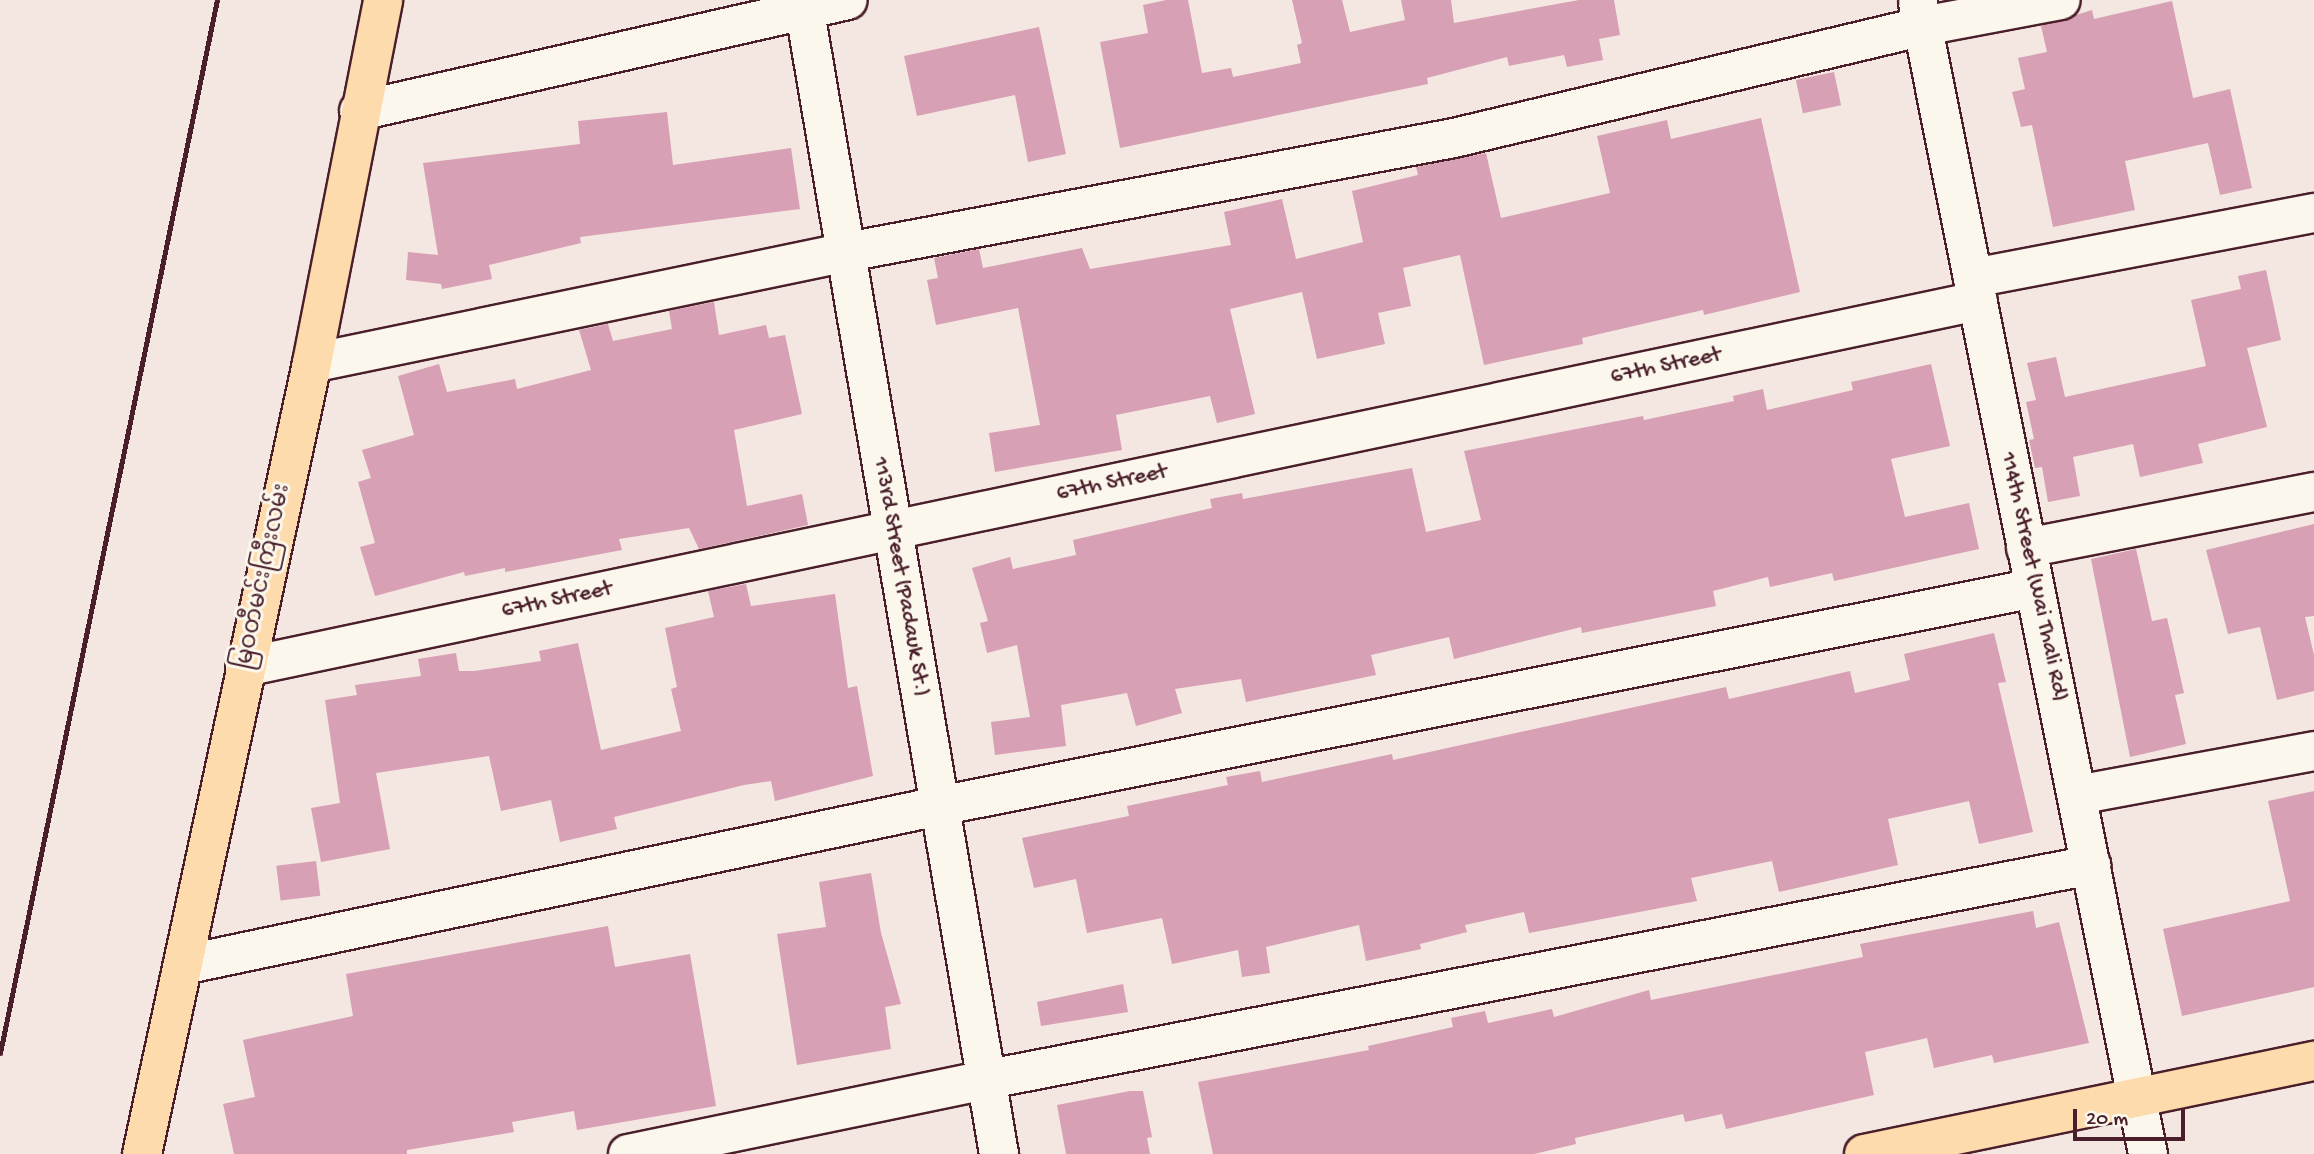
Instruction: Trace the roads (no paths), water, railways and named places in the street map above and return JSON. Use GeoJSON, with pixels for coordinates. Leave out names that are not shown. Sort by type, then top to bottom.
{"type":"FeatureCollection","features":[{"type":"Feature","properties":{"kind":"main road","name":"မြဝတီမင်းကြီးလမ်း"},"geometry":{"type":"LineString","coordinates":[[142,1154],[312,363],[359,111],[383,0]]}},
{"type":"Feature","properties":{"kind":"main road"},"geometry":{"type":"LineString","coordinates":[[1864,1154],[2314,1061]]}},
{"type":"Feature","properties":{"kind":"street"},"geometry":{"type":"LineString","coordinates":[[359,111],[804,4],[848,0]]}},
{"type":"Feature","properties":{"kind":"street"},"geometry":{"type":"LineString","coordinates":[[312,363],[847,252],[1454,138],[1921,13],[2061,0]]}},
{"type":"Feature","properties":{"kind":"street","name":"113rd Street (Padauk St.)"},"geometry":{"type":"LineString","coordinates":[[804,4],[891,531],[999,1154]]}},
{"type":"Feature","properties":{"kind":"street","name":"114th Street (Wai Thali Rd)"},"geometry":{"type":"LineString","coordinates":[[1921,13],[2148,1154]]}},
{"type":"Feature","properties":{"kind":"street","name":"67th Street"},"geometry":{"type":"LineString","coordinates":[[245,667],[891,531],[2314,213]]}},
{"type":"Feature","properties":{"kind":"street"},"geometry":{"type":"LineString","coordinates":[[2026,548],[2314,492]]}},
{"type":"Feature","properties":{"kind":"street"},"geometry":{"type":"LineString","coordinates":[[183,965],[939,806],[2035,588]]}},
{"type":"Feature","properties":{"kind":"street"},"geometry":{"type":"LineString","coordinates":[[2077,795],[2314,751]]}},
{"type":"Feature","properties":{"kind":"street"},"geometry":{"type":"LineString","coordinates":[[628,1154],[985,1080],[2091,865]]}},
{"type":"Feature","properties":{"kind":"railway"},"geometry":{"type":"LineString","coordinates":[[0,1053],[217,0]]}}]}
